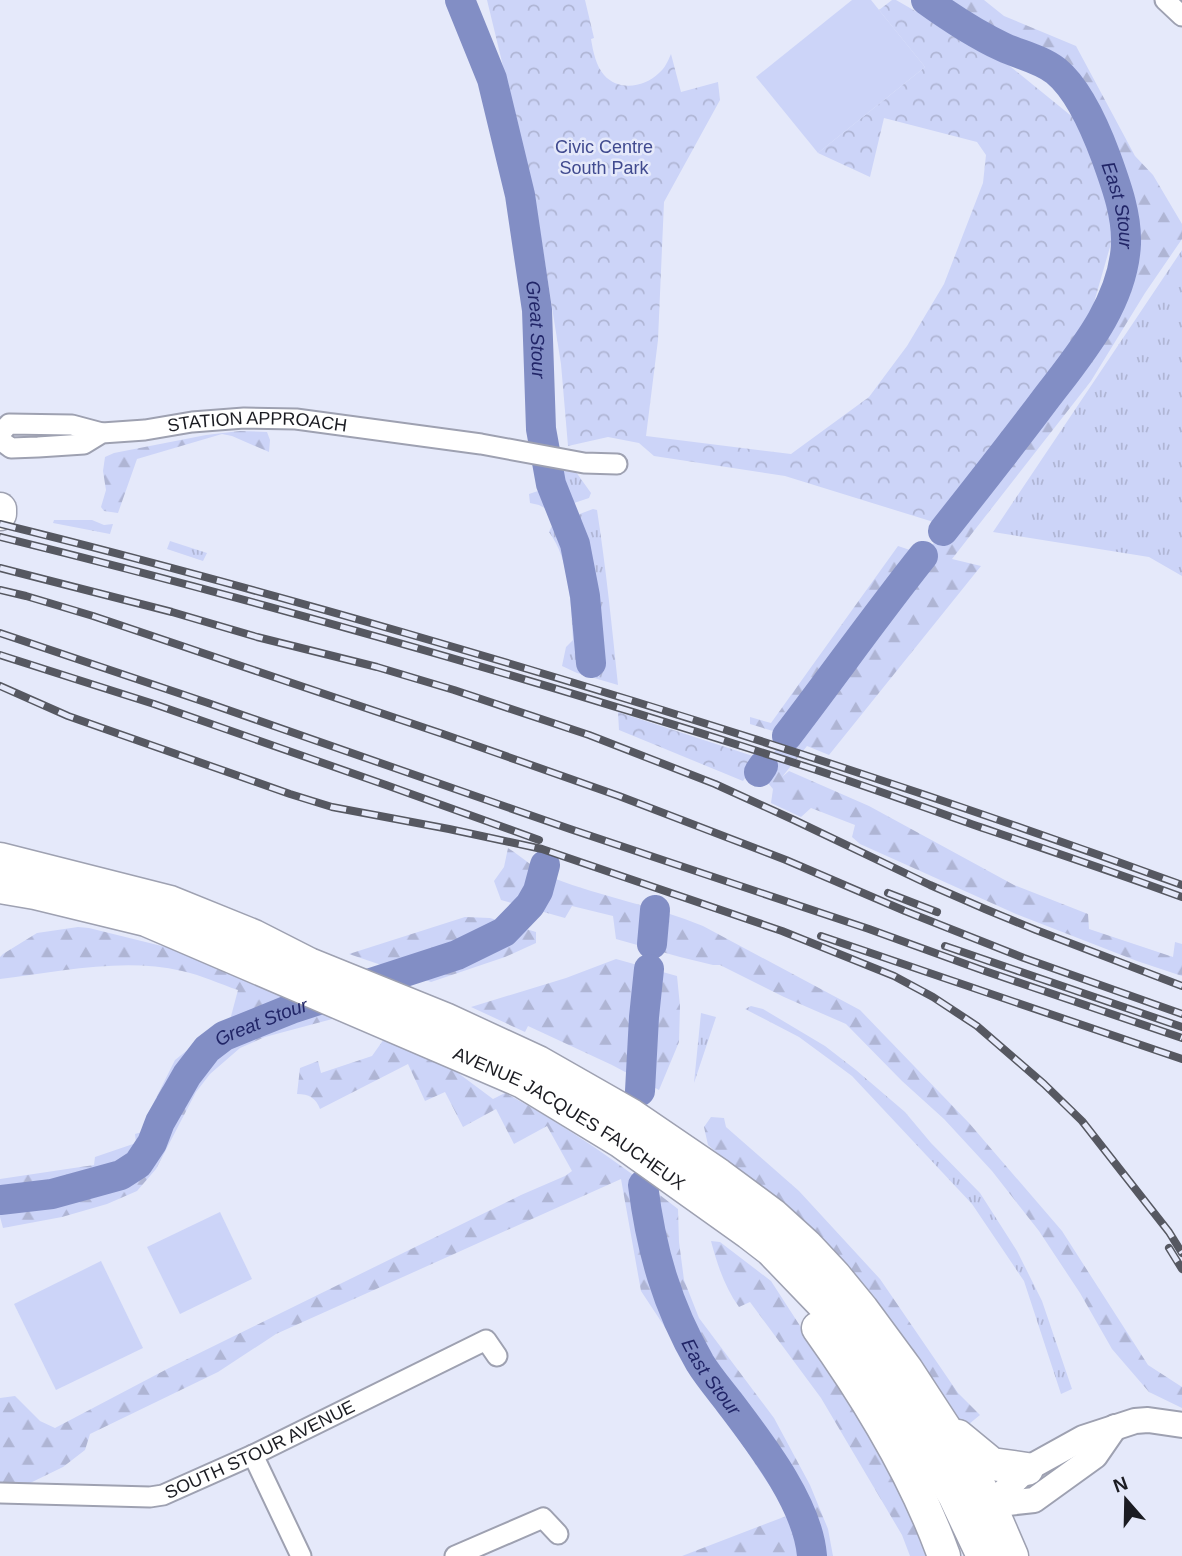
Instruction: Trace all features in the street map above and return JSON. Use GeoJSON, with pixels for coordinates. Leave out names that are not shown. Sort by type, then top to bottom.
{"type":"FeatureCollection","features":[{"type":"Feature","properties":{"kind":"main road","name":"AVENUE JACQUES FAUCHEUX"},"geometry":{"type":"LineString","coordinates":[[0,859],[170,902],[254,936],[296,972],[410,1034],[530,1072],[631,1115],[719,1175],[773,1215],[806,1245],[835,1276],[907,1370],[943,1425],[977,1511],[983,1556]]}},
{"type":"Feature","properties":{"kind":"main road","name":"AVENUE JACQUES FAUCHEUX"},"geometry":{"type":"LineString","coordinates":[[0,887],[146,920],[251,964],[296,972],[445,1019],[530,1072],[771,1250],[803,1282],[857,1346],[926,1448],[954,1495],[977,1511],[1012,1556]]}},
{"type":"Feature","properties":{"kind":"main road"},"geometry":{"type":"LineString","coordinates":[[719,1211],[750,1239],[796,1296],[828,1342],[872,1410],[912,1482],[944,1556]]}},
{"type":"Feature","properties":{"kind":"main road","name":"AVENUE JACQUES FAUCHEUX"},"geometry":{"type":"LineString","coordinates":[[943,1425],[992,1464],[1027,1469]]}},
{"type":"Feature","properties":{"kind":"street"},"geometry":{"type":"LineString","coordinates":[[1165,0],[1182,16]]}},
{"type":"Feature","properties":{"kind":"street","name":"STATION APPROACH"},"geometry":{"type":"LineString","coordinates":[[0,440],[11,448],[84,444],[102,433],[244,418],[296,419],[481,444],[574,462],[618,464]]}},
{"type":"Feature","properties":{"kind":"street"},"geometry":{"type":"LineString","coordinates":[[0,434],[9,424],[72,425],[102,433]]}},
{"type":"Feature","properties":{"kind":"street","name":"SOUTH STOUR AVENUE"},"geometry":{"type":"LineString","coordinates":[[0,1493],[150,1497],[163,1495],[253,1455],[486,1340],[497,1356]]}},
{"type":"Feature","properties":{"kind":"street"},"geometry":{"type":"LineString","coordinates":[[977,1511],[1027,1469],[1083,1438],[1135,1421],[1182,1425]]}},
{"type":"Feature","properties":{"kind":"street"},"geometry":{"type":"LineString","coordinates":[[977,1511],[1034,1500],[1095,1456],[1115,1427]]}},
{"type":"Feature","properties":{"kind":"street"},"geometry":{"type":"LineString","coordinates":[[253,1455],[300,1556]]}},
{"type":"Feature","properties":{"kind":"street"},"geometry":{"type":"LineString","coordinates":[[455,1556],[543,1518],[558,1534]]}},
{"type":"Feature","properties":{"kind":"green space","name":"Civic Centre South Park"},"geometry":{"type":"Polygon","coordinates":[[[487,0],[585,0],[597,63],[604,75],[617,84],[632,86],[647,82],[661,71],[671,54],[681,92],[718,82],[720,100],[664,202],[658,340],[646,436],[791,454],[869,397],[907,346],[944,284],[983,183],[986,155],[977,142],[884,118],[870,177],[818,153],[925,67],[879,10],[892,0],[1006,63],[1080,123],[1104,168],[1116,226],[1091,313],[1032,400],[940,524],[785,476],[654,456],[639,443],[608,437],[568,446],[561,364],[534,194],[487,0]]]}},
{"type":"Feature","properties":{"kind":"green space"},"geometry":{"type":"Polygon","coordinates":[[[852,0],[871,0],[925,67],[818,153],[756,77],[852,0]]]}},
{"type":"Feature","properties":{"kind":"green space"},"geometry":{"type":"Polygon","coordinates":[[[927,0],[984,0],[1004,16],[1076,46],[1135,156],[1153,175],[1182,224],[1182,239],[1091,381],[952,559],[981,566],[829,755],[807,746],[782,777],[789,771],[869,806],[1014,885],[1088,914],[1089,929],[1173,957],[1175,942],[1182,944],[1182,976],[1016,914],[860,844],[852,837],[855,825],[811,808],[801,817],[771,803],[773,789],[759,772],[943,531],[1113,298],[1125,233],[1095,128],[1043,63],[977,35],[927,0]]]}},
{"type":"Feature","properties":{"kind":"green space"},"geometry":{"type":"Polygon","coordinates":[[[1182,250],[1182,576],[1149,557],[993,532],[1182,250]]]}},
{"type":"Feature","properties":{"kind":"green space"},"geometry":{"type":"Polygon","coordinates":[[[240,431],[267,432],[270,440],[269,452],[222,434],[137,459],[118,513],[104,511],[101,507],[106,490],[103,471],[105,457],[206,435],[240,431]]]}},
{"type":"Feature","properties":{"kind":"green space"},"geometry":{"type":"Polygon","coordinates":[[[537,467],[576,472],[591,493],[589,498],[550,511],[530,503],[529,494],[538,491],[541,475],[535,475],[537,467]]]}},
{"type":"Feature","properties":{"kind":"green space"},"geometry":{"type":"Polygon","coordinates":[[[593,509],[597,510],[618,685],[562,666],[566,647],[573,640],[570,598],[561,556],[549,532],[553,524],[593,509]]]}},
{"type":"Feature","properties":{"kind":"green space"},"geometry":{"type":"Polygon","coordinates":[[[54,520],[92,520],[104,525],[113,524],[110,534],[53,523],[54,520]]]}},
{"type":"Feature","properties":{"kind":"green space"},"geometry":{"type":"Polygon","coordinates":[[[170,541],[207,553],[203,561],[167,549],[170,541]]]}},
{"type":"Feature","properties":{"kind":"green space"},"geometry":{"type":"Polygon","coordinates":[[[898,546],[919,553],[783,734],[750,724],[750,717],[771,723],[898,546]]]}},
{"type":"Feature","properties":{"kind":"green space"},"geometry":{"type":"Polygon","coordinates":[[[618,712],[759,758],[743,781],[619,730],[618,712]]]}},
{"type":"Feature","properties":{"kind":"green space"},"geometry":{"type":"Polygon","coordinates":[[[508,848],[553,878],[703,926],[860,1010],[969,1123],[1062,1231],[1148,1365],[1182,1387],[1182,1408],[1149,1392],[1112,1349],[1080,1293],[1039,1231],[992,1171],[944,1119],[846,1024],[720,965],[616,939],[613,916],[572,906],[565,918],[501,900],[494,881],[504,867],[508,848]]]}},
{"type":"Feature","properties":{"kind":"green space"},"geometry":{"type":"Polygon","coordinates":[[[465,917],[490,918],[536,932],[536,943],[505,957],[431,982],[349,954],[465,917]]]}},
{"type":"Feature","properties":{"kind":"green space"},"geometry":{"type":"Polygon","coordinates":[[[78,927],[194,954],[336,1018],[265,1037],[240,1048],[210,1074],[196,1092],[156,1169],[137,1191],[107,1204],[62,1217],[3,1228],[0,1217],[0,1179],[94,1165],[95,1157],[136,1143],[135,1134],[142,1132],[147,1116],[175,1060],[230,1020],[238,990],[189,973],[137,965],[91,967],[0,979],[0,957],[3,954],[37,933],[78,927]]]}},
{"type":"Feature","properties":{"kind":"green space"},"geometry":{"type":"Polygon","coordinates":[[[616,959],[677,976],[679,1042],[659,1090],[528,1026],[525,1032],[471,1007],[566,978],[616,959]]]}},
{"type":"Feature","properties":{"kind":"green space"},"geometry":{"type":"Polygon","coordinates":[[[751,1006],[763,1009],[825,1046],[856,1070],[905,1112],[980,1193],[1017,1251],[1042,1301],[1072,1389],[1061,1394],[1024,1281],[972,1204],[852,1076],[799,1037],[745,1009],[751,1006]]]}},
{"type":"Feature","properties":{"kind":"green space"},"geometry":{"type":"Polygon","coordinates":[[[701,1013],[716,1017],[694,1083],[701,1013]]]}},
{"type":"Feature","properties":{"kind":"green space"},"geometry":{"type":"Polygon","coordinates":[[[384,1039],[435,1059],[493,1099],[505,1093],[528,1106],[594,1147],[678,1209],[684,1280],[699,1318],[774,1418],[810,1485],[828,1529],[833,1556],[682,1556],[789,1515],[641,1291],[621,1179],[276,1334],[218,1372],[90,1434],[85,1450],[63,1467],[26,1485],[0,1482],[0,1398],[15,1396],[40,1421],[55,1428],[169,1368],[572,1171],[547,1126],[514,1144],[496,1109],[463,1127],[445,1092],[425,1101],[408,1064],[320,1109],[312,1097],[297,1094],[300,1068],[318,1061],[321,1073],[372,1056],[384,1039]]]}},
{"type":"Feature","properties":{"kind":"green space"},"geometry":{"type":"Polygon","coordinates":[[[711,1117],[724,1118],[726,1127],[799,1191],[880,1279],[958,1393],[980,1415],[963,1429],[788,1214],[708,1145],[704,1127],[711,1117]]]}},
{"type":"Feature","properties":{"kind":"green space"},"geometry":{"type":"Polygon","coordinates":[[[220,1212],[252,1279],[180,1314],[147,1247],[220,1212]]]}},
{"type":"Feature","properties":{"kind":"green space"},"geometry":{"type":"Polygon","coordinates":[[[711,1241],[720,1242],[771,1281],[894,1471],[934,1556],[910,1556],[902,1535],[821,1398],[750,1302],[739,1307],[734,1300],[722,1276],[711,1241]]]}},
{"type":"Feature","properties":{"kind":"green space"},"geometry":{"type":"Polygon","coordinates":[[[101,1261],[143,1348],[56,1390],[14,1304],[101,1261]]]}},
{"type":"Feature","properties":{"kind":"waterway","name":"Great Stour"},"geometry":{"type":"LineString","coordinates":[[460,0],[492,79],[520,195],[537,310],[541,429],[551,484],[575,544],[585,596],[591,663]]}},
{"type":"Feature","properties":{"kind":"waterway","name":"East Stour"},"geometry":{"type":"LineString","coordinates":[[926,0],[973,31],[1003,47],[1044,63],[1072,88],[1102,146],[1120,200],[1126,233],[1123,266],[1117,288],[1097,328],[1071,366],[943,531]]}},
{"type":"Feature","properties":{"kind":"waterway","name":"East Stour"},"geometry":{"type":"LineString","coordinates":[[787,736],[923,556]]}},
{"type":"Feature","properties":{"kind":"waterway","name":"East Stour"},"geometry":{"type":"LineString","coordinates":[[759,772],[763,766]]}},
{"type":"Feature","properties":{"kind":"waterway","name":"Great Stour"},"geometry":{"type":"LineString","coordinates":[[0,1200],[52,1194],[121,1175],[138,1164],[152,1143],[160,1122],[187,1075],[207,1049],[224,1036],[291,1009],[457,955],[504,932],[530,905],[538,891],[545,865]]}},
{"type":"Feature","properties":{"kind":"waterway","name":"East Stour"},"geometry":{"type":"LineString","coordinates":[[652,944],[655,910]]}},
{"type":"Feature","properties":{"kind":"waterway","name":"East Stour"},"geometry":{"type":"LineString","coordinates":[[640,1091],[649,969]]}},
{"type":"Feature","properties":{"kind":"waterway","name":"East Stour"},"geometry":{"type":"LineString","coordinates":[[643,1185],[662,1277],[688,1342],[703,1368],[781,1475],[802,1516],[812,1556]]}},
{"type":"Feature","properties":{"kind":"railway"},"geometry":{"type":"LineString","coordinates":[[0,524],[302,604],[599,690],[892,784],[1182,885]]}},
{"type":"Feature","properties":{"kind":"railway"},"geometry":{"type":"LineString","coordinates":[[0,537],[302,616],[602,703],[823,772],[1182,897]]}},
{"type":"Feature","properties":{"kind":"railway"},"geometry":{"type":"LineString","coordinates":[[0,568],[377,667],[589,735],[715,784],[985,909],[1182,986]]}},
{"type":"Feature","properties":{"kind":"railway"},"geometry":{"type":"LineString","coordinates":[[0,590],[93,616],[619,796],[786,860],[1024,958],[1182,1014]]}},
{"type":"Feature","properties":{"kind":"railway"},"geometry":{"type":"LineString","coordinates":[[0,633],[1182,1038]]}},
{"type":"Feature","properties":{"kind":"railway"},"geometry":{"type":"LineString","coordinates":[[0,655],[154,704],[539,840]]}},
{"type":"Feature","properties":{"kind":"railway"},"geometry":{"type":"LineString","coordinates":[[0,686],[68,716],[290,794],[332,807],[542,849],[782,931],[894,976],[933,997],[977,1026],[1044,1084],[1082,1121],[1169,1232],[1182,1253]]}},
{"type":"Feature","properties":{"kind":"railway"},"geometry":{"type":"LineString","coordinates":[[888,893],[937,912]]}},
{"type":"Feature","properties":{"kind":"railway"},"geometry":{"type":"LineString","coordinates":[[821,936],[1182,1059]]}},
{"type":"Feature","properties":{"kind":"railway"},"geometry":{"type":"LineString","coordinates":[[945,946],[1182,1027]]}},
{"type":"Feature","properties":{"kind":"railway"},"geometry":{"type":"LineString","coordinates":[[1169,1248],[1182,1269]]}}]}
